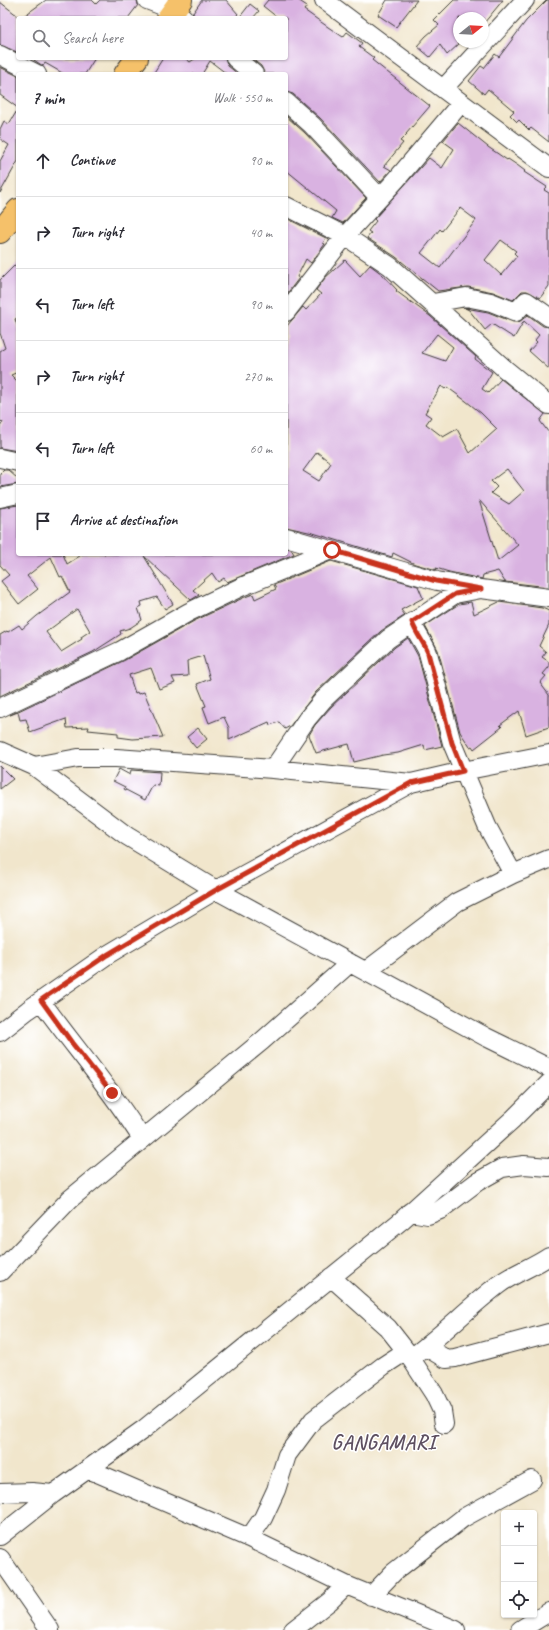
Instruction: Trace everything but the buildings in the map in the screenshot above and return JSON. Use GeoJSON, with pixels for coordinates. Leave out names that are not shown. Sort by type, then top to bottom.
{"type":"FeatureCollection","features":[{"type":"Feature","properties":{"kind":"main road"},"geometry":{"type":"LineString","coordinates":[[126,72],[136,60]]}},
{"type":"Feature","properties":{"kind":"main road"},"geometry":{"type":"LineString","coordinates":[[0,232],[16,212]]}},
{"type":"Feature","properties":{"kind":"street"},"geometry":{"type":"LineString","coordinates":[[147,0],[176,12]]}},
{"type":"Feature","properties":{"kind":"street"},"geometry":{"type":"LineString","coordinates":[[443,89],[525,0]]}},
{"type":"Feature","properties":{"kind":"street"},"geometry":{"type":"LineString","coordinates":[[330,2],[461,103],[549,168]]}},
{"type":"Feature","properties":{"kind":"street"},"geometry":{"type":"LineString","coordinates":[[0,54],[33,72]]}},
{"type":"Feature","properties":{"kind":"street"},"geometry":{"type":"LineString","coordinates":[[237,60],[252,72]]}},
{"type":"Feature","properties":{"kind":"street"},"geometry":{"type":"LineString","coordinates":[[288,309],[345,236],[396,180],[461,103]]}},
{"type":"Feature","properties":{"kind":"street"},"geometry":{"type":"LineString","coordinates":[[288,104],[312,125],[380,197]]}},
{"type":"Feature","properties":{"kind":"street"},"geometry":{"type":"LineString","coordinates":[[288,207],[345,236],[390,266],[505,369],[549,405]]}},
{"type":"Feature","properties":{"kind":"street"},"geometry":{"type":"LineString","coordinates":[[433,304],[466,297],[491,302],[516,312],[526,301],[549,317]]}},
{"type":"Feature","properties":{"kind":"street"},"geometry":{"type":"LineString","coordinates":[[0,458],[16,462]]}},
{"type":"Feature","properties":{"kind":"street"},"geometry":{"type":"LineString","coordinates":[[0,498],[16,494]]}},
{"type":"Feature","properties":{"kind":"street"},"geometry":{"type":"LineString","coordinates":[[288,538],[436,581],[481,589],[549,598]]}},
{"type":"Feature","properties":{"kind":"street"},"geometry":{"type":"LineString","coordinates":[[0,708],[120,651],[202,606],[241,587],[332,550]]}},
{"type":"Feature","properties":{"kind":"street"},"geometry":{"type":"LineString","coordinates":[[273,769],[306,719],[323,700],[388,639],[455,594],[481,589]]}},
{"type":"Feature","properties":{"kind":"street"},"geometry":{"type":"LineString","coordinates":[[412,622],[416,633],[424,643],[428,653],[452,743],[463,771],[487,826],[513,874]]}},
{"type":"Feature","properties":{"kind":"street"},"geometry":{"type":"LineString","coordinates":[[0,751],[34,766],[127,836],[216,890],[486,1037],[549,1068]]}},
{"type":"Feature","properties":{"kind":"street"},"geometry":{"type":"LineString","coordinates":[[0,1032],[41,1000],[107,955],[216,890],[411,783],[549,754]]}},
{"type":"Feature","properties":{"kind":"street"},"geometry":{"type":"LineString","coordinates":[[34,766],[78,758],[116,758],[273,769],[411,783]]}},
{"type":"Feature","properties":{"kind":"street"},"geometry":{"type":"LineString","coordinates":[[366,971],[457,902],[513,874],[549,859]]}},
{"type":"Feature","properties":{"kind":"street"},"geometry":{"type":"LineString","coordinates":[[0,1272],[70,1199],[262,1040],[350,963]]}},
{"type":"Feature","properties":{"kind":"street"},"geometry":{"type":"LineString","coordinates":[[41,1000],[72,1043],[112,1093],[142,1139]]}},
{"type":"Feature","properties":{"kind":"street"},"geometry":{"type":"LineString","coordinates":[[0,1536],[53,1494],[144,1429],[402,1220],[513,1119],[549,1083]]}},
{"type":"Feature","properties":{"kind":"street"},"geometry":{"type":"LineString","coordinates":[[410,1212],[428,1215],[440,1210],[477,1182],[502,1168],[524,1166],[549,1167]]}},
{"type":"Feature","properties":{"kind":"street"},"geometry":{"type":"LineString","coordinates":[[249,1538],[262,1518],[276,1490],[287,1455],[313,1420],[383,1366],[426,1347],[466,1311],[500,1284],[549,1256]]}},
{"type":"Feature","properties":{"kind":"street"},"geometry":{"type":"LineString","coordinates":[[331,1277],[388,1328],[409,1354],[442,1411],[444,1424]]}},
{"type":"Feature","properties":{"kind":"street"},"geometry":{"type":"LineString","coordinates":[[426,1347],[446,1359],[455,1358],[549,1333]]}},
{"type":"Feature","properties":{"kind":"street"},"geometry":{"type":"LineString","coordinates":[[88,1469],[249,1538],[371,1596],[456,1630]]}},
{"type":"Feature","properties":{"kind":"street"},"geometry":{"type":"LineString","coordinates":[[371,1596],[394,1572],[463,1518],[532,1480]]}},
{"type":"Feature","properties":{"kind":"street"},"geometry":{"type":"LineString","coordinates":[[0,1493],[32,1492],[53,1494]]}},
{"type":"Feature","properties":{"kind":"street"},"geometry":{"type":"LineString","coordinates":[[0,1558],[42,1621],[50,1630]]}},
{"type":"Feature","properties":{"kind":"street"},"geometry":{"type":"LineString","coordinates":[[293,1630],[330,1601],[346,1585]]}},
{"type":"Feature","properties":{"kind":"street"},"geometry":{"type":"LineString","coordinates":[[520,1630],[549,1612]]}},
{"type":"Feature","properties":{"kind":"district","name":"GANGAMARI"},"geometry":{"type":"Point","coordinates":[384,1442]}},
{"type":"Feature","properties":{"kind":"route"},"geometry":{"type":"LineString","coordinates":[[112,1093],[72,1043],[41,1000],[107,955],[216,890],[411,783],[463,771],[452,743],[428,653],[424,643],[416,633],[412,622],[455,594],[481,589],[436,581],[332,550]]}}]}
